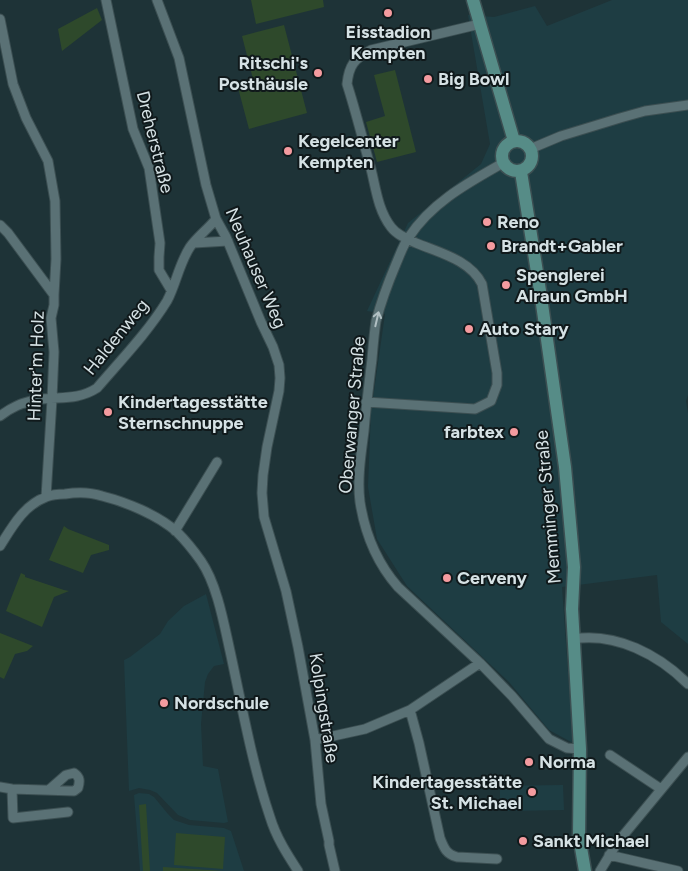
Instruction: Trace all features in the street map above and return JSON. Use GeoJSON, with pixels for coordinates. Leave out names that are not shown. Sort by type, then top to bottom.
{"type":"FeatureCollection","features":[{"type":"Feature","properties":{"kind":"main road"},"geometry":{"type":"LineString","coordinates":[[473,0],[514,141]]}},
{"type":"Feature","properties":{"kind":"main road"},"geometry":{"type":"LineString","coordinates":[[517,140],[525,143],[530,148],[531,163],[524,170],[517,172],[510,170],[503,163],[502,156],[507,144],[517,140]]}},
{"type":"Feature","properties":{"kind":"main road","name":"Memminger Straße"},"geometry":{"type":"LineString","coordinates":[[520,172],[541,297],[565,467],[574,567],[572,610],[580,749],[579,836],[585,871]]}},
{"type":"Feature","properties":{"kind":"street","name":"Dreherstraße"},"geometry":{"type":"LineString","coordinates":[[106,0],[133,129],[149,168],[160,243],[159,270],[171,290]]}},
{"type":"Feature","properties":{"kind":"street","name":"Neuhauser Weg"},"geometry":{"type":"LineString","coordinates":[[156,0],[179,58],[206,185],[216,219],[228,241],[279,365],[279,391],[267,447],[262,493],[264,517],[274,551]]}},
{"type":"Feature","properties":{"kind":"street"},"geometry":{"type":"LineString","coordinates":[[0,19],[13,84],[26,118],[48,161],[55,201],[56,259],[54,295]]}},
{"type":"Feature","properties":{"kind":"street"},"geometry":{"type":"LineString","coordinates":[[366,402],[475,409],[492,401],[497,385],[497,374],[482,284],[478,276],[470,268],[407,239],[391,227],[381,210],[347,84],[349,71],[355,61],[371,50],[480,24]]}},
{"type":"Feature","properties":{"kind":"street"},"geometry":{"type":"LineString","coordinates":[[530,148],[561,136],[645,111],[688,106]]}},
{"type":"Feature","properties":{"kind":"street","name":"Oberwanger Straße"},"geometry":{"type":"LineString","coordinates":[[503,163],[465,184],[419,222],[407,239],[391,276],[376,322],[358,486],[360,503],[371,545],[380,563],[398,587],[480,663],[549,738],[568,748],[580,749]]}},
{"type":"Feature","properties":{"kind":"street","name":"Haldenweg"},"geometry":{"type":"LineString","coordinates":[[0,416],[14,406],[37,400],[78,397],[88,394],[97,388],[146,330],[168,299],[189,248],[216,219]]}},
{"type":"Feature","properties":{"kind":"street","name":"Hinter'm Holz"},"geometry":{"type":"LineString","coordinates":[[0,225],[54,295],[51,318],[54,352],[46,497]]}},
{"type":"Feature","properties":{"kind":"street"},"geometry":{"type":"LineString","coordinates":[[194,243],[228,241]]}},
{"type":"Feature","properties":{"kind":"street"},"geometry":{"type":"LineString","coordinates":[[175,530],[217,462]]}},
{"type":"Feature","properties":{"kind":"street"},"geometry":{"type":"LineString","coordinates":[[0,546],[19,517],[31,506],[46,497],[75,492],[93,493],[130,505],[175,530],[202,563],[213,587],[223,622],[256,770],[270,819],[284,850],[298,871]]}},
{"type":"Feature","properties":{"kind":"street","name":"Kolpingstraße"},"geometry":{"type":"LineString","coordinates":[[274,551],[286,590],[296,638],[315,740],[321,804],[329,841],[328,845],[335,871]]}},
{"type":"Feature","properties":{"kind":"street"},"geometry":{"type":"LineString","coordinates":[[574,640],[584,638],[615,640],[650,656],[676,673],[688,684]]}},
{"type":"Feature","properties":{"kind":"street"},"geometry":{"type":"LineString","coordinates":[[315,740],[365,729],[410,710],[480,663]]}},
{"type":"Feature","properties":{"kind":"street"},"geometry":{"type":"LineString","coordinates":[[410,710],[440,838],[445,851],[451,856],[457,857],[497,858]]}},
{"type":"Feature","properties":{"kind":"street"},"geometry":{"type":"LineString","coordinates":[[610,755],[661,789]]}},
{"type":"Feature","properties":{"kind":"street"},"geometry":{"type":"LineString","coordinates":[[600,871],[617,842],[688,757]]}},
{"type":"Feature","properties":{"kind":"street"},"geometry":{"type":"LineString","coordinates":[[0,787],[50,789]]}},
{"type":"Feature","properties":{"kind":"street"},"geometry":{"type":"LineString","coordinates":[[12,788],[13,818],[68,812]]}},
{"type":"Feature","properties":{"kind":"street"},"geometry":{"type":"LineString","coordinates":[[609,855],[678,871]]}},
{"type":"Feature","properties":{"kind":"shaded area"},"geometry":{"type":"Polygon","coordinates":[[[612,0],[688,0],[688,395],[686,401],[688,413],[688,644],[661,622],[657,575],[562,587],[573,743],[549,730],[509,682],[407,586],[377,539],[368,487],[371,412],[385,314],[367,311],[408,223],[481,164],[490,144],[468,15],[494,17],[535,6],[547,26],[612,0]]]}},
{"type":"Feature","properties":{"kind":"shaded area","name":"Nordschule"},"geometry":{"type":"Polygon","coordinates":[[[206,594],[224,664],[214,666],[205,682],[201,724],[203,766],[218,769],[228,822],[224,823],[190,820],[178,815],[157,793],[139,788],[129,791],[124,660],[160,634],[168,621],[184,606],[206,594]]]}},
{"type":"Feature","properties":{"kind":"shaded area","name":"Kindertagesstätte St. Michael"},"geometry":{"type":"Polygon","coordinates":[[[563,785],[564,810],[507,811],[507,799],[500,799],[500,786],[563,785]]]}},
{"type":"Feature","properties":{"kind":"shaded area"},"geometry":{"type":"Polygon","coordinates":[[[139,793],[149,794],[154,797],[174,820],[189,825],[224,828],[231,831],[244,871],[140,871],[134,795],[139,793]]]}},
{"type":"Feature","properties":{"kind":"green space"},"geometry":{"type":"Polygon","coordinates":[[[251,0],[323,0],[324,7],[256,24],[251,0]]]}},
{"type":"Feature","properties":{"kind":"green space"},"geometry":{"type":"Polygon","coordinates":[[[97,8],[102,20],[62,51],[58,29],[97,8]]]}},
{"type":"Feature","properties":{"kind":"green space"},"geometry":{"type":"Polygon","coordinates":[[[284,25],[307,113],[249,129],[237,84],[253,79],[242,36],[284,25]]]}},
{"type":"Feature","properties":{"kind":"green space"},"geometry":{"type":"Polygon","coordinates":[[[395,70],[416,152],[377,162],[366,122],[385,116],[374,75],[395,70]]]}},
{"type":"Feature","properties":{"kind":"green space"},"geometry":{"type":"Polygon","coordinates":[[[64,526],[109,545],[109,550],[91,555],[83,573],[49,560],[64,526]]]}},
{"type":"Feature","properties":{"kind":"green space"},"geometry":{"type":"Polygon","coordinates":[[[21,573],[25,577],[69,591],[54,597],[42,627],[6,611],[21,573]]]}},
{"type":"Feature","properties":{"kind":"green space"},"geometry":{"type":"Polygon","coordinates":[[[0,633],[33,646],[27,651],[15,654],[4,679],[0,677],[0,633]]]}},
{"type":"Feature","properties":{"kind":"green space"},"geometry":{"type":"Polygon","coordinates":[[[146,804],[150,871],[143,871],[139,805],[146,804]]]}},
{"type":"Feature","properties":{"kind":"green space"},"geometry":{"type":"Polygon","coordinates":[[[176,833],[225,837],[223,869],[174,865],[176,833]]]}},
{"type":"Feature","properties":{"kind":"green space"},"geometry":{"type":"Polygon","coordinates":[[[163,867],[223,871],[163,871],[163,867]]]}},
{"type":"Feature","properties":{"kind":"place","name":"Eisstadion Kempten"},"geometry":{"type":"Point","coordinates":[388,13]}},
{"type":"Feature","properties":{"kind":"place","name":"Ritschi's Posthäusle"},"geometry":{"type":"Point","coordinates":[318,73]}},
{"type":"Feature","properties":{"kind":"place","name":"Big Bowl"},"geometry":{"type":"Point","coordinates":[428,79]}},
{"type":"Feature","properties":{"kind":"place","name":"Kegelcenter Kempten"},"geometry":{"type":"Point","coordinates":[288,151]}},
{"type":"Feature","properties":{"kind":"place","name":"Reno"},"geometry":{"type":"Point","coordinates":[487,222]}},
{"type":"Feature","properties":{"kind":"place","name":"Brandt+Gabler"},"geometry":{"type":"Point","coordinates":[491,246]}},
{"type":"Feature","properties":{"kind":"place","name":"Spenglerei Alraun GmbH"},"geometry":{"type":"Point","coordinates":[506,285]}},
{"type":"Feature","properties":{"kind":"place","name":"Auto Stary"},"geometry":{"type":"Point","coordinates":[469,329]}},
{"type":"Feature","properties":{"kind":"place","name":"Kindertagesstätte Sternschnuppe"},"geometry":{"type":"Point","coordinates":[108,412]}},
{"type":"Feature","properties":{"kind":"place","name":"farbtex"},"geometry":{"type":"Point","coordinates":[514,432]}},
{"type":"Feature","properties":{"kind":"place","name":"Cerveny"},"geometry":{"type":"Point","coordinates":[447,578]}},
{"type":"Feature","properties":{"kind":"place","name":"Nordschule"},"geometry":{"type":"Point","coordinates":[164,703]}},
{"type":"Feature","properties":{"kind":"place","name":"Norma"},"geometry":{"type":"Point","coordinates":[529,762]}},
{"type":"Feature","properties":{"kind":"place","name":"Kindertagesstätte St. Michael"},"geometry":{"type":"Point","coordinates":[532,792]}},
{"type":"Feature","properties":{"kind":"place","name":"Sankt Michael"},"geometry":{"type":"Point","coordinates":[523,841]}}]}
